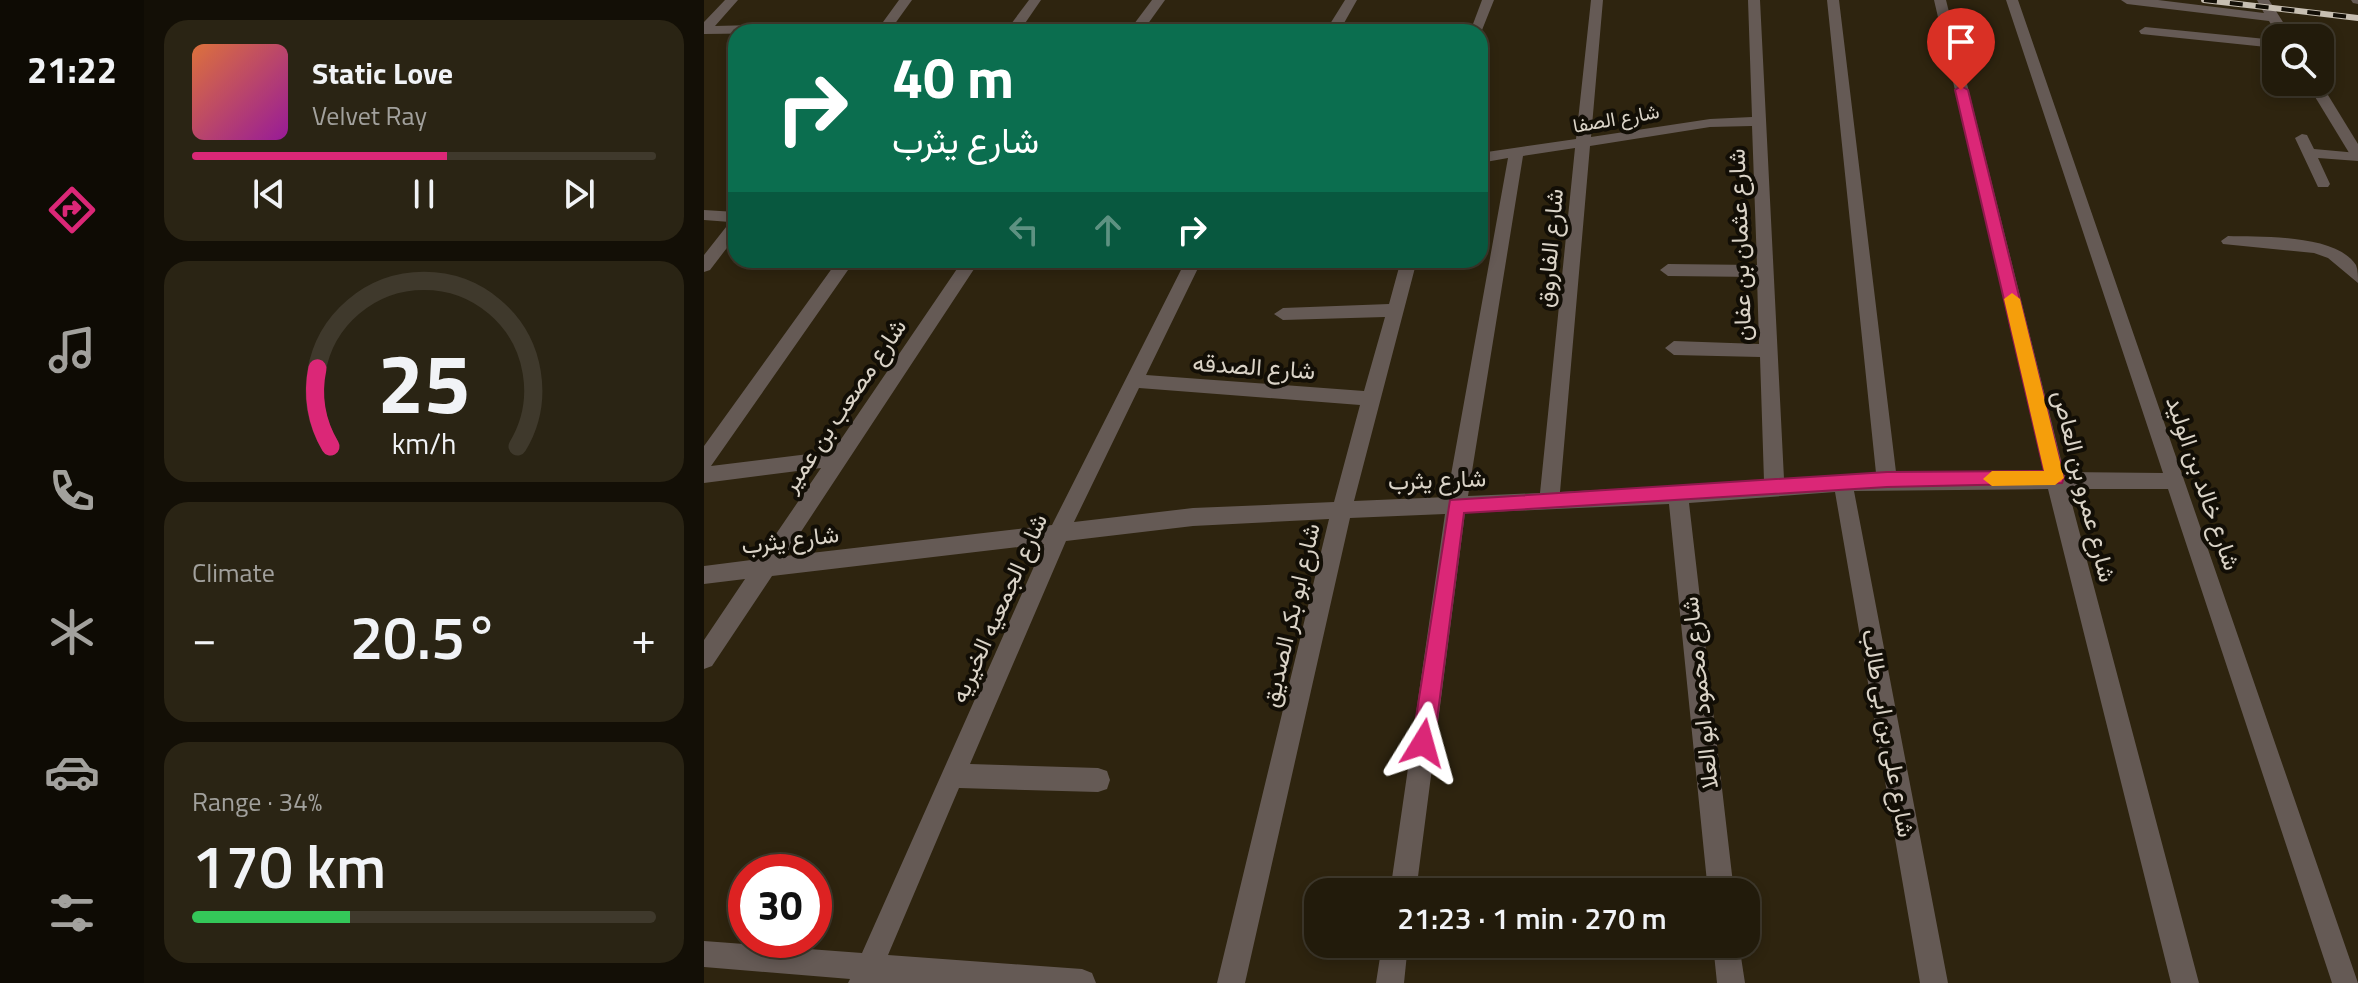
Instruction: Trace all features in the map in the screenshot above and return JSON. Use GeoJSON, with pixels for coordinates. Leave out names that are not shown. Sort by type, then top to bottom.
{"type":"FeatureCollection","features":[{"type":"Feature","properties":{"kind":"street"},"geometry":{"type":"LineString","coordinates":[[704,30],[732,0]]}},
{"type":"Feature","properties":{"kind":"street"},"geometry":{"type":"LineString","coordinates":[[888,24],[906,0]]}},
{"type":"Feature","properties":{"kind":"street"},"geometry":{"type":"LineString","coordinates":[[1018,24],[1035,0]]}},
{"type":"Feature","properties":{"kind":"street"},"geometry":{"type":"LineString","coordinates":[[1141,24],[1159,0]]}},
{"type":"Feature","properties":{"kind":"street"},"geometry":{"type":"LineString","coordinates":[[1337,24],[1351,0]]}},
{"type":"Feature","properties":{"kind":"street"},"geometry":{"type":"LineString","coordinates":[[1480,24],[1488,0]]}},
{"type":"Feature","properties":{"kind":"street","name":"شارع الفاروق"},"geometry":{"type":"LineString","coordinates":[[1549,501],[1597,0]]}},
{"type":"Feature","properties":{"kind":"street","name":"شارع عثمان بن عفان"},"geometry":{"type":"LineString","coordinates":[[1754,0],[1774,488]]}},
{"type":"Feature","properties":{"kind":"street"},"geometry":{"type":"LineString","coordinates":[[1833,0],[1887,480]]}},
{"type":"Feature","properties":{"kind":"street","name":"شارع عمرو بن العاص"},"geometry":{"type":"LineString","coordinates":[[1940,0],[2055,478],[2185,983]]}},
{"type":"Feature","properties":{"kind":"street","name":"شارع خالد بن الوليد"},"geometry":{"type":"LineString","coordinates":[[2012,0],[2346,983]]}},
{"type":"Feature","properties":{"kind":"street"},"geometry":{"type":"LineString","coordinates":[[2127,0],[2274,18]]}},
{"type":"Feature","properties":{"kind":"street"},"geometry":{"type":"LineString","coordinates":[[2263,0],[2278,24]]}},
{"type":"Feature","properties":{"kind":"street"},"geometry":{"type":"LineString","coordinates":[[704,30],[728,30]]}},
{"type":"Feature","properties":{"kind":"street"},"geometry":{"type":"LineString","coordinates":[[2322,96],[2358,156]]}},
{"type":"Feature","properties":{"kind":"street","name":"شارع الصفا"},"geometry":{"type":"LineString","coordinates":[[1488,157],[1710,123],[1758,121]]}},
{"type":"Feature","properties":{"kind":"street"},"geometry":{"type":"LineString","coordinates":[[1405,878],[1456,505],[1516,154]]}},
{"type":"Feature","properties":{"kind":"street"},"geometry":{"type":"LineString","coordinates":[[704,215],[728,216]]}},
{"type":"Feature","properties":{"kind":"street"},"geometry":{"type":"LineString","coordinates":[[704,266],[728,235]]}},
{"type":"Feature","properties":{"kind":"street"},"geometry":{"type":"LineString","coordinates":[[704,461],[841,268]]}},
{"type":"Feature","properties":{"kind":"street","name":"شارع مصعب بن عمير"},"geometry":{"type":"LineString","coordinates":[[704,659],[967,268]]}},
{"type":"Feature","properties":{"kind":"street","name":"شارع الجمعيه الخيريه"},"geometry":{"type":"LineString","coordinates":[[865,975],[1060,530],[1190,268]]}},
{"type":"Feature","properties":{"kind":"street","name":"شارع ابو بكر الصديق"},"geometry":{"type":"LineString","coordinates":[[1231,983],[1342,508],[1407,268]]}},
{"type":"Feature","properties":{"kind":"street"},"geometry":{"type":"LineString","coordinates":[[1668,270],[1765,271]]}},
{"type":"Feature","properties":{"kind":"street"},"geometry":{"type":"LineString","coordinates":[[1283,314],[1394,310]]}},
{"type":"Feature","properties":{"kind":"street"},"geometry":{"type":"LineString","coordinates":[[1674,348],[1768,351]]}},
{"type":"Feature","properties":{"kind":"street","name":"شارع الصدقه"},"geometry":{"type":"LineString","coordinates":[[1133,381],[1371,399]]}},
{"type":"Feature","properties":{"kind":"street"},"geometry":{"type":"LineString","coordinates":[[704,475],[838,458]]}},
{"type":"Feature","properties":{"kind":"street","name":"شارع يثرب"},"geometry":{"type":"LineString","coordinates":[[704,575],[1060,530],[1193,517],[1678,495],[1887,480],[2055,478],[2175,481]]}},
{"type":"Feature","properties":{"kind":"street","name":"شارع على بن ابى طالب"},"geometry":{"type":"LineString","coordinates":[[1843,483],[1934,983]]}},
{"type":"Feature","properties":{"kind":"street","name":"شارع محمود ابو العلا"},"geometry":{"type":"LineString","coordinates":[[1678,495],[1719,878]]}},
{"type":"Feature","properties":{"kind":"street"},"geometry":{"type":"LineString","coordinates":[[952,776],[1098,780]]}},
{"type":"Feature","properties":{"kind":"street"},"geometry":{"type":"LineString","coordinates":[[704,954],[865,975],[1082,983]]}},
{"type":"Feature","properties":{"kind":"street"},"geometry":{"type":"LineString","coordinates":[[1390,983],[1393,958]]}},
{"type":"Feature","properties":{"kind":"street"},"geometry":{"type":"LineString","coordinates":[[1728,958],[1731,983]]}},
{"type":"Feature","properties":{"kind":"lane"},"geometry":{"type":"LineString","coordinates":[[2145,31],[2262,43]]}},
{"type":"Feature","properties":{"kind":"lane"},"geometry":{"type":"LineString","coordinates":[[2302,138],[2323,184]]}},
{"type":"Feature","properties":{"kind":"lane"},"geometry":{"type":"LineString","coordinates":[[2309,153],[2358,156]]}},
{"type":"Feature","properties":{"kind":"lane"},"geometry":{"type":"LineString","coordinates":[[2228,241],[2317,248],[2354,264],[2358,278]]}},
{"type":"Feature","properties":{"kind":"railway"},"geometry":{"type":"LineString","coordinates":[[2204,0],[2358,18]]}},
{"type":"Feature","properties":{"kind":"slow traffic"},"geometry":{"type":"LineString","coordinates":[[1992,479],[2055,478],[2012,299]]}},
{"type":"Feature","properties":{"kind":"route"},"geometry":{"type":"LineString","coordinates":[[1423,743],[1456,505],[1678,495],[1887,480],[2055,478],[1961,90]]}}]}
